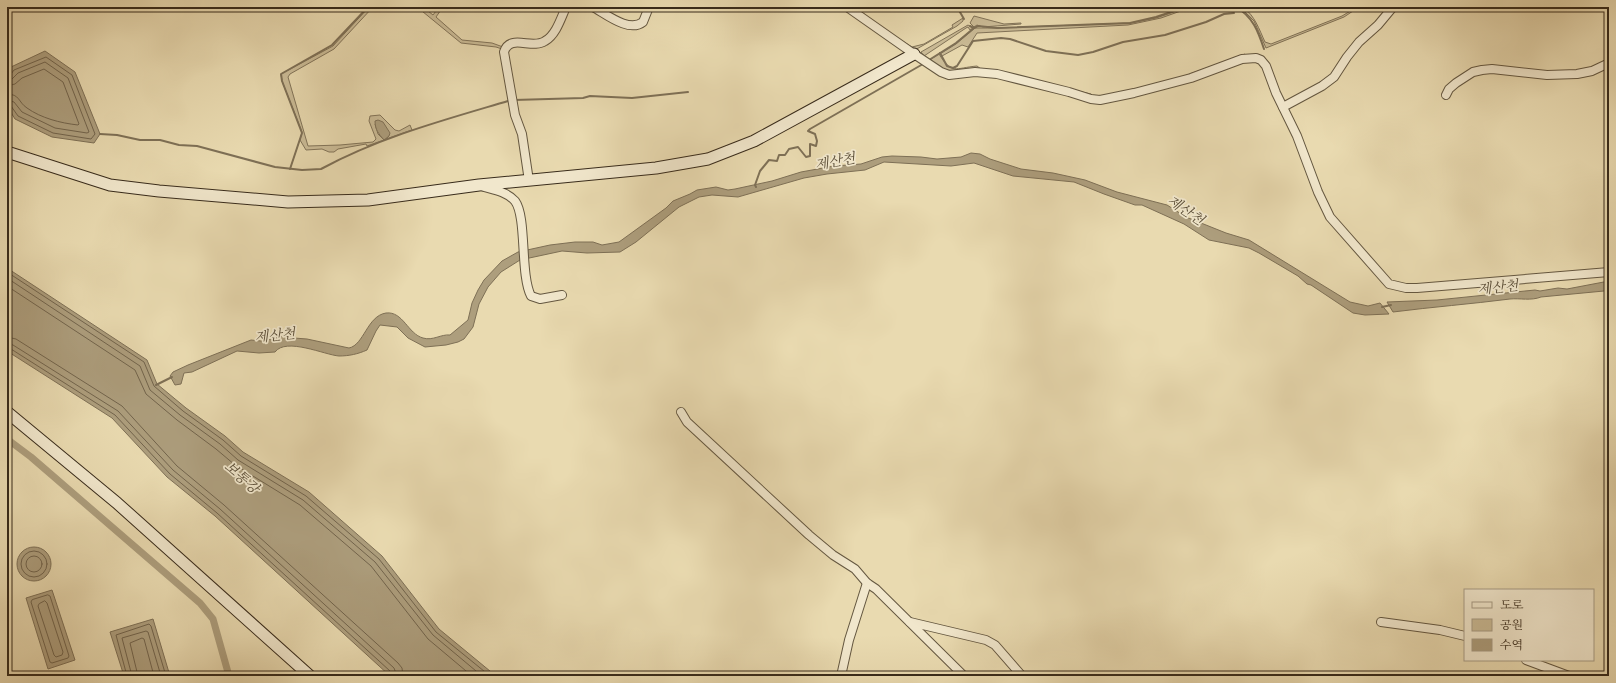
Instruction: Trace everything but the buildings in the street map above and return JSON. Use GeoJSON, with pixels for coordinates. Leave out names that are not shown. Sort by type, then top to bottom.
{"type":"FeatureCollection","features":[{"type":"Feature","properties":{"kind":"street"},"geometry":{"type":"LineString","coordinates":[[529,181],[522,134],[514,115],[504,52],[505,48],[511,43],[517,42],[532,45],[545,42],[553,33],[566,7]]}},
{"type":"Feature","properties":{"kind":"street"},"geometry":{"type":"LineString","coordinates":[[593,7],[618,20],[635,26],[643,22],[648,7]]}},
{"type":"Feature","properties":{"kind":"street"},"geometry":{"type":"LineString","coordinates":[[847,7],[941,72],[949,75],[975,72],[997,74],[1091,99],[1100,100],[1134,93],[1191,78],[1242,59],[1256,58],[1261,60],[1266,66],[1303,150],[1318,192],[1330,217],[1388,284],[1406,288],[1417,288],[1609,272]]}},
{"type":"Feature","properties":{"kind":"street"},"geometry":{"type":"LineString","coordinates":[[1283,107],[1322,86],[1334,77],[1359,42],[1378,25],[1393,7]]}},
{"type":"Feature","properties":{"kind":"street"},"geometry":{"type":"LineString","coordinates":[[7,152],[110,185],[159,191],[288,202],[368,200],[480,185],[656,168],[708,159],[754,141],[914,54]]}},
{"type":"Feature","properties":{"kind":"street"},"geometry":{"type":"LineString","coordinates":[[1446,95],[1449,89],[1456,83],[1472,72],[1482,70],[1492,69],[1547,75],[1577,74],[1592,71],[1609,63]]}},
{"type":"Feature","properties":{"kind":"street"},"geometry":{"type":"LineString","coordinates":[[480,185],[505,194],[517,204],[521,220],[525,260],[531,296],[540,299],[562,295]]}},
{"type":"Feature","properties":{"kind":"street"},"geometry":{"type":"LineString","coordinates":[[7,412],[117,503],[310,676]]}},
{"type":"Feature","properties":{"kind":"street"},"geometry":{"type":"LineString","coordinates":[[681,412],[687,422],[750,479],[772,502],[820,545],[855,569],[867,583],[876,589],[964,676]]}},
{"type":"Feature","properties":{"kind":"street"},"geometry":{"type":"LineString","coordinates":[[841,676],[849,640],[867,583]]}},
{"type":"Feature","properties":{"kind":"street"},"geometry":{"type":"LineString","coordinates":[[909,622],[986,640],[995,646],[1022,676]]}},
{"type":"Feature","properties":{"kind":"street"},"geometry":{"type":"LineString","coordinates":[[1380,622],[1440,630],[1464,636]]}},
{"type":"Feature","properties":{"kind":"street"},"geometry":{"type":"LineString","coordinates":[[1529,661],[1569,676]]}},
{"type":"Feature","properties":{"kind":"green space"},"geometry":{"type":"Polygon","coordinates":[[[369,7],[373,7],[334,49],[290,74],[288,77],[308,146],[373,142],[376,139],[369,121],[370,116],[380,115],[395,130],[399,131],[410,125],[412,130],[386,139],[389,136],[375,124],[378,134],[384,140],[367,146],[366,144],[338,149],[334,152],[329,152],[322,149],[306,150],[300,140],[302,132],[282,81],[281,74],[333,46],[369,7]]]}},
{"type":"Feature","properties":{"kind":"green space"},"geometry":{"type":"Polygon","coordinates":[[[417,7],[423,7],[433,15],[439,7],[443,7],[436,17],[462,40],[492,43],[503,47],[502,49],[461,43],[417,7]]]}},
{"type":"Feature","properties":{"kind":"green space"},"geometry":{"type":"Polygon","coordinates":[[[1192,7],[1161,18],[1128,25],[977,33],[968,47],[962,45],[942,56],[940,54],[956,44],[975,28],[1130,23],[1156,18],[1192,7]]]}},
{"type":"Feature","properties":{"kind":"green space"},"geometry":{"type":"Polygon","coordinates":[[[1240,7],[1243,7],[1251,14],[1265,42],[1271,44],[1342,16],[1359,7],[1344,17],[1266,48],[1254,21],[1240,7]]]}},
{"type":"Feature","properties":{"kind":"green space"},"geometry":{"type":"Polygon","coordinates":[[[974,16],[1004,24],[1021,24],[983,27],[977,25],[974,27],[970,23],[974,16]]]}},
{"type":"Feature","properties":{"kind":"green space"},"geometry":{"type":"Polygon","coordinates":[[[963,18],[963,21],[957,26],[915,50],[891,34],[912,47],[924,44],[953,27],[952,25],[963,18]]]}},
{"type":"Feature","properties":{"kind":"green space"},"geometry":{"type":"Polygon","coordinates":[[[968,25],[973,28],[970,30],[968,27],[966,28],[924,56],[921,52],[968,25]]]}},
{"type":"Feature","properties":{"kind":"green space"},"geometry":{"type":"Polygon","coordinates":[[[939,54],[943,61],[951,68],[959,69],[977,66],[981,69],[1000,73],[978,70],[957,73],[946,72],[928,61],[939,54]]]}},
{"type":"Feature","properties":{"kind":"green space"},"geometry":{"type":"Polygon","coordinates":[[[1245,54],[1245,56],[1188,77],[1114,96],[1098,98],[1091,98],[1030,80],[1091,94],[1094,97],[1113,95],[1173,80],[1245,54]]]}},
{"type":"Feature","properties":{"kind":"water"},"geometry":{"type":"Polygon","coordinates":[[[45,51],[75,72],[100,134],[94,143],[52,137],[15,119],[7,106],[7,74],[11,67],[45,51]]]}},
{"type":"Feature","properties":{"kind":"water"},"geometry":{"type":"Polygon","coordinates":[[[378,120],[383,122],[390,133],[384,140],[376,127],[375,121],[378,120]]]}},
{"type":"Feature","properties":{"kind":"water"},"geometry":{"type":"Polygon","coordinates":[[[971,153],[980,154],[990,159],[1021,169],[1053,173],[1085,180],[1117,192],[1167,205],[1186,217],[1226,233],[1249,240],[1350,302],[1368,306],[1380,303],[1389,314],[1365,315],[1353,313],[1311,285],[1307,284],[1298,276],[1249,248],[1209,240],[1184,224],[1142,205],[1135,205],[1074,182],[1013,176],[974,163],[951,166],[884,162],[865,170],[804,178],[738,197],[712,195],[699,197],[679,207],[636,242],[620,252],[587,253],[562,251],[520,260],[501,272],[488,287],[479,304],[473,327],[464,339],[458,342],[425,347],[408,338],[397,327],[380,325],[367,350],[360,353],[339,356],[296,346],[280,348],[275,352],[259,353],[237,351],[192,372],[184,373],[181,384],[175,385],[170,376],[173,372],[188,365],[251,340],[261,341],[288,335],[294,338],[307,339],[349,348],[358,342],[374,319],[386,313],[392,313],[397,316],[413,332],[423,338],[430,339],[443,335],[450,335],[468,320],[472,303],[478,290],[484,280],[502,261],[518,252],[550,245],[575,242],[593,242],[602,245],[619,242],[666,208],[673,201],[697,190],[716,187],[728,190],[735,189],[772,181],[801,172],[834,166],[861,164],[882,157],[921,157],[937,159],[961,157],[971,153]]]}},
{"type":"Feature","properties":{"kind":"water","name":"보통강"},"geometry":{"type":"Polygon","coordinates":[[[7,268],[147,360],[157,384],[186,408],[225,436],[243,452],[309,492],[382,556],[439,629],[496,676],[390,676],[215,516],[167,477],[112,418],[7,351],[7,268]]]}},
{"type":"Feature","properties":{"kind":"water"},"geometry":{"type":"Polygon","coordinates":[[[1609,281],[1609,290],[1533,299],[1510,299],[1393,312],[1387,302],[1437,300],[1535,290],[1540,291],[1558,288],[1567,289],[1609,281]]]}},
{"type":"Feature","properties":{"kind":"water"},"geometry":{"type":"Polygon","coordinates":[[[31,547],[37,547],[41,548],[48,554],[51,564],[50,571],[44,578],[37,581],[31,581],[27,580],[20,574],[17,567],[17,561],[18,557],[24,550],[31,547]]]}},
{"type":"Feature","properties":{"kind":"water"},"geometry":{"type":"Polygon","coordinates":[[[52,590],[75,660],[48,669],[26,598],[52,590]]]}},
{"type":"Feature","properties":{"kind":"water"},"geometry":{"type":"Polygon","coordinates":[[[153,619],[170,676],[124,676],[110,632],[153,619]]]}},
{"type":"Feature","properties":{"kind":"waterway"},"geometry":{"type":"LineString","coordinates":[[290,169],[302,133],[282,81],[281,74],[332,45],[368,7]]}},
{"type":"Feature","properties":{"kind":"waterway"},"geometry":{"type":"LineString","coordinates":[[957,7],[964,19]]}},
{"type":"Feature","properties":{"kind":"waterway"},"geometry":{"type":"LineString","coordinates":[[974,28],[978,26],[997,28],[1130,23],[1156,17],[1186,7]]}},
{"type":"Feature","properties":{"kind":"waterway"},"geometry":{"type":"LineString","coordinates":[[1236,7],[1251,20],[1264,49]]}},
{"type":"Feature","properties":{"kind":"waterway"},"geometry":{"type":"LineString","coordinates":[[940,53],[947,66],[953,68],[957,66],[973,41],[1001,38],[1010,39],[1046,51],[1078,55],[1093,52],[1123,42],[1165,35],[1206,22],[1224,14],[1234,13]]}},
{"type":"Feature","properties":{"kind":"waterway"},"geometry":{"type":"LineString","coordinates":[[929,60],[956,43],[974,28],[970,26]]}},
{"type":"Feature","properties":{"kind":"waterway"},"geometry":{"type":"LineString","coordinates":[[756,187],[755,185],[760,171],[769,160],[777,161],[779,155],[785,155],[789,149],[798,147],[806,157],[810,156],[810,144],[816,146],[817,141],[815,134],[808,131],[810,129],[923,64]]}},
{"type":"Feature","properties":{"kind":"waterway"},"geometry":{"type":"LineString","coordinates":[[514,100],[583,98],[590,96],[632,98],[688,92]]}},
{"type":"Feature","properties":{"kind":"waterway"},"geometry":{"type":"LineString","coordinates":[[100,134],[117,135],[140,140],[160,140],[179,145],[197,146],[275,167],[302,170],[321,169],[389,138],[436,122],[508,101]]}},
{"type":"Feature","properties":{"kind":"waterway","name":"제산천"},"geometry":{"type":"LineString","coordinates":[[1382,307],[1391,305]]}},
{"type":"Feature","properties":{"kind":"waterway","name":"제산천"},"geometry":{"type":"LineString","coordinates":[[156,385],[172,377]]}},
{"type":"Feature","properties":{"kind":"waterway"},"geometry":{"type":"LineString","coordinates":[[7,439],[31,457],[200,603],[213,619],[229,676]]}}]}
